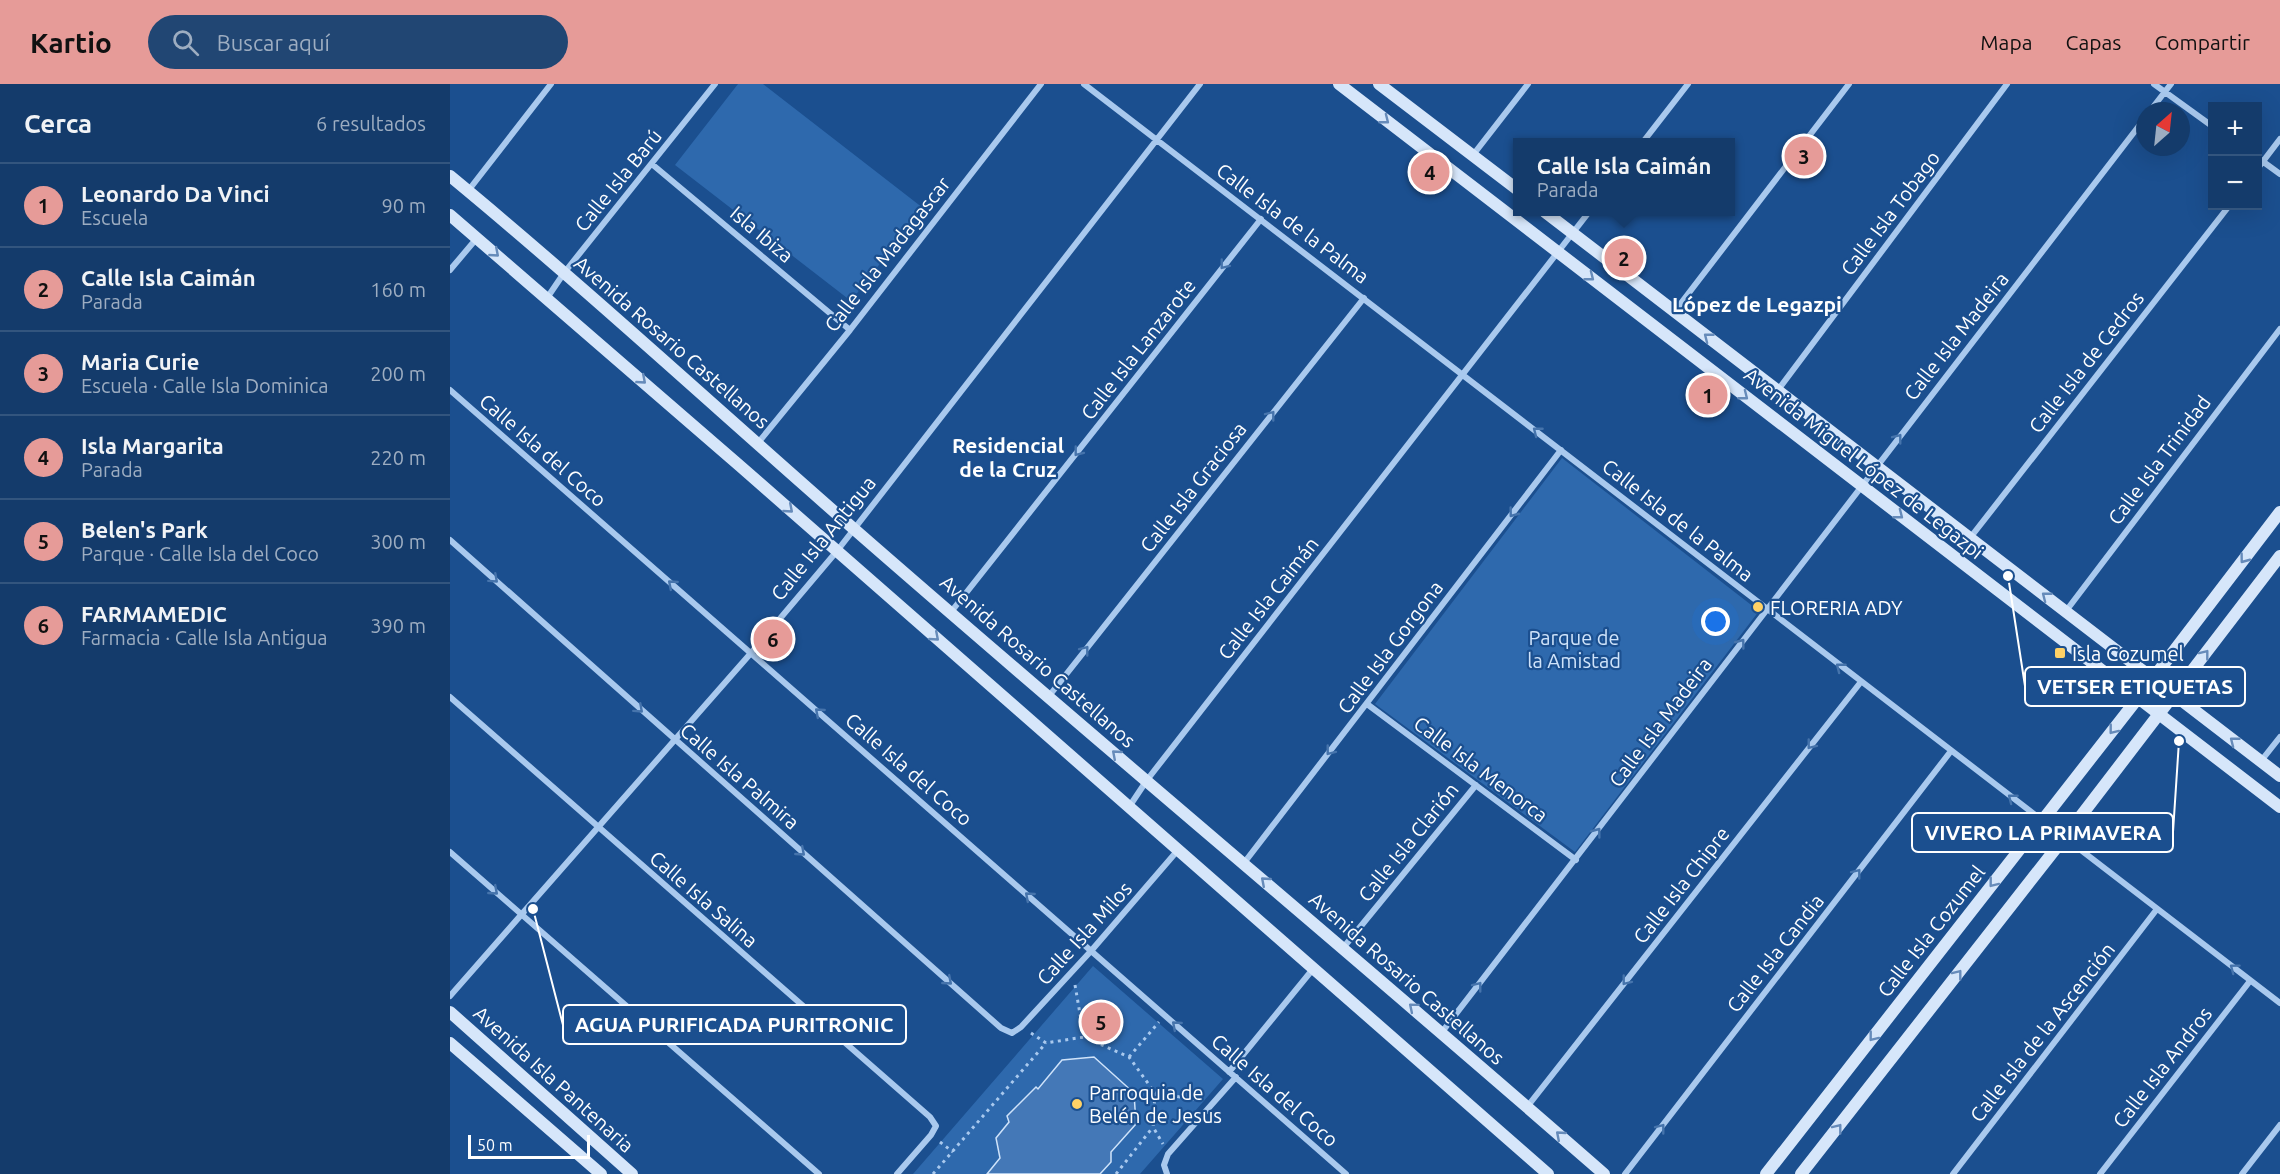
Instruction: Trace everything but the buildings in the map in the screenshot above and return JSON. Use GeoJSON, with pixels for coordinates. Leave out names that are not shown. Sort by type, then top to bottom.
{"type":"FeatureCollection","features":[{"type":"Feature","properties":{"kind":"street"},"geometry":{"type":"LineString","coordinates":[[468,190],[552,84]]}},
{"type":"Feature","properties":{"kind":"street","name":"Calle Isla Barú"},"geometry":{"type":"LineString","coordinates":[[547,298],[564,273],[653,165],[715,84]]}},
{"type":"Feature","properties":{"kind":"street","name":"Calle Isla Madagascar"},"geometry":{"type":"LineString","coordinates":[[758,443],[850,330],[1041,84]]}},
{"type":"Feature","properties":{"kind":"street","name":"Calle Isla de la Palma"},"geometry":{"type":"LineString","coordinates":[[1084,84],[1464,374],[1860,683],[2280,1003]]}},
{"type":"Feature","properties":{"kind":"street","name":"Calle Isla Antigua"},"geometry":{"type":"LineString","coordinates":[[450,996],[751,653],[837,551],[1200,84]]}},
{"type":"Feature","properties":{"kind":"street","name":"Avenida Miguel López de Legazpi"},"geometry":{"type":"LineString","coordinates":[[1339,84],[2280,807]]}},
{"type":"Feature","properties":{"kind":"street"},"geometry":{"type":"LineString","coordinates":[[1379,84],[1513,186]]}},
{"type":"Feature","properties":{"kind":"street"},"geometry":{"type":"LineString","coordinates":[[1473,155],[1528,84]]}},
{"type":"Feature","properties":{"kind":"street"},"geometry":{"type":"LineString","coordinates":[[1646,138],[1688,84]]}},
{"type":"Feature","properties":{"kind":"street"},"geometry":{"type":"LineString","coordinates":[[1675,311],[1849,84]]}},
{"type":"Feature","properties":{"kind":"street","name":"Calle Isla Tobago"},"geometry":{"type":"LineString","coordinates":[[1778,390],[2007,84]]}},
{"type":"Feature","properties":{"kind":"street"},"geometry":{"type":"LineString","coordinates":[[2154,84],[2208,123]]}},
{"type":"Feature","properties":{"kind":"street"},"geometry":{"type":"LineString","coordinates":[[2157,102],[2171,84]]}},
{"type":"Feature","properties":{"kind":"street","name":"Calle Isla Madeira"},"geometry":{"type":"LineString","coordinates":[[1442,1032],[2136,130]]}},
{"type":"Feature","properties":{"kind":"street"},"geometry":{"type":"LineString","coordinates":[[2262,158],[2280,139]]}},
{"type":"Feature","properties":{"kind":"street"},"geometry":{"type":"LineString","coordinates":[[2262,161],[2280,174]]}},
{"type":"Feature","properties":{"kind":"street","name":"Isla Ibiza"},"geometry":{"type":"LineString","coordinates":[[653,165],[850,330]]}},
{"type":"Feature","properties":{"kind":"street","name":"Avenida Rosario Castellanos"},"geometry":{"type":"LineString","coordinates":[[450,176],[564,273],[854,529],[1442,1032],[1604,1174]]}},
{"type":"Feature","properties":{"kind":"street","name":"Calle Isla de Cedros"},"geometry":{"type":"LineString","coordinates":[[1970,538],[2226,210]]}},
{"type":"Feature","properties":{"kind":"street"},"geometry":{"type":"LineString","coordinates":[[450,215],[1548,1174]]}},
{"type":"Feature","properties":{"kind":"street","name":"Avenida Miguel López de Legazpi"},"geometry":{"type":"LineString","coordinates":[[1550,216],[2280,776]]}},
{"type":"Feature","properties":{"kind":"street","name":"Calle Isla Caimán"},"geometry":{"type":"LineString","coordinates":[[1129,807],[1147,780],[1586,216]]}},
{"type":"Feature","properties":{"kind":"street","name":"Calle Isla Lanzarote"},"geometry":{"type":"LineString","coordinates":[[951,612],[1261,219]]}},
{"type":"Feature","properties":{"kind":"street"},"geometry":{"type":"LineString","coordinates":[[450,270],[477,238]]}},
{"type":"Feature","properties":{"kind":"street","name":"Calle Isla Graciosa"},"geometry":{"type":"LineString","coordinates":[[1049,696],[1364,298]]}},
{"type":"Feature","properties":{"kind":"street","name":"Calle Isla Trinidad"},"geometry":{"type":"LineString","coordinates":[[2065,611],[2280,329]]}},
{"type":"Feature","properties":{"kind":"street","name":"Calle Isla del Coco"},"geometry":{"type":"LineString","coordinates":[[450,390],[1346,1174]]}},
{"type":"Feature","properties":{"kind":"street","name":"Calle Isla Gorgona"},"geometry":{"type":"LineString","coordinates":[[1244,863],[1561,450]]}},
{"type":"Feature","properties":{"kind":"street","name":"Calle Isla Cozumel"},"geometry":{"type":"LineString","coordinates":[[1766,1174],[2138,698],[2280,512]]}},
{"type":"Feature","properties":{"kind":"street","name":"Calle Isla Palmira"},"geometry":{"type":"LineString","coordinates":[[450,540],[1001,1028],[1012,1033]]}},
{"type":"Feature","properties":{"kind":"street"},"geometry":{"type":"LineString","coordinates":[[1802,1174],[2280,556]]}},
{"type":"Feature","properties":{"kind":"street","name":"Calle Isla Chipre"},"geometry":{"type":"LineString","coordinates":[[1527,1107],[1860,683]]}},
{"type":"Feature","properties":{"kind":"street","name":"Calle Isla Salina"},"geometry":{"type":"LineString","coordinates":[[450,697],[597,828],[921,1109],[936,1126],[931,1135]]}},
{"type":"Feature","properties":{"kind":"street","name":"Calle Isla Menorca"},"geometry":{"type":"LineString","coordinates":[[1367,705],[1576,860]]}},
{"type":"Feature","properties":{"kind":"street"},"geometry":{"type":"LineString","coordinates":[[2261,762],[2280,737]]}},
{"type":"Feature","properties":{"kind":"street","name":"Calle Isla Candia"},"geometry":{"type":"LineString","coordinates":[[1625,1174],[1951,751]]}},
{"type":"Feature","properties":{"kind":"street","name":"Calle Isla Clarión"},"geometry":{"type":"LineString","coordinates":[[1343,948],[1476,785]]}},
{"type":"Feature","properties":{"kind":"street","name":"Calle Isla Milos"},"geometry":{"type":"LineString","coordinates":[[1012,1033],[1022,1027],[1073,972],[1178,850]]}},
{"type":"Feature","properties":{"kind":"street"},"geometry":{"type":"LineString","coordinates":[[450,852],[819,1174]]}},
{"type":"Feature","properties":{"kind":"street","name":"Calle Isla de la Ascención"},"geometry":{"type":"LineString","coordinates":[[1953,1174],[2157,909]]}},
{"type":"Feature","properties":{"kind":"street"},"geometry":{"type":"LineString","coordinates":[[1229,1072],[1313,969]]}},
{"type":"Feature","properties":{"kind":"street","name":"Calle Isla Andros"},"geometry":{"type":"LineString","coordinates":[[2100,1174],[2250,981]]}},
{"type":"Feature","properties":{"kind":"street","name":"Avenida Isla Pantenaria"},"geometry":{"type":"LineString","coordinates":[[450,1012],[632,1174]]}},
{"type":"Feature","properties":{"kind":"street","name":"Avenida Isla Pantenaria"},"geometry":{"type":"LineString","coordinates":[[450,1043],[601,1174]]}},
{"type":"Feature","properties":{"kind":"street"},"geometry":{"type":"LineString","coordinates":[[1167,1174],[1164,1165],[1168,1154],[1236,1077]]}},
{"type":"Feature","properties":{"kind":"street"},"geometry":{"type":"LineString","coordinates":[[2242,1174],[2280,1125]]}},
{"type":"Feature","properties":{"kind":"street"},"geometry":{"type":"LineString","coordinates":[[897,1174],[931,1135]]}},
{"type":"Feature","properties":{"kind":"path"},"geometry":{"type":"LineString","coordinates":[[1073,972],[1084,1037]]}},
{"type":"Feature","properties":{"kind":"path"},"geometry":{"type":"LineString","coordinates":[[1129,1057],[1164,1015]]}},
{"type":"Feature","properties":{"kind":"path"},"geometry":{"type":"LineString","coordinates":[[1022,1027],[1046,1043]]}},
{"type":"Feature","properties":{"kind":"path"},"geometry":{"type":"LineString","coordinates":[[933,1174],[1046,1043],[1084,1037],[1129,1057],[1155,1093],[1153,1127],[1168,1154]]}},
{"type":"Feature","properties":{"kind":"path"},"geometry":{"type":"LineString","coordinates":[[1155,1093],[1213,1102]]}},
{"type":"Feature","properties":{"kind":"path"},"geometry":{"type":"LineString","coordinates":[[1116,1174],[1153,1127]]}},
{"type":"Feature","properties":{"kind":"path"},"geometry":{"type":"LineString","coordinates":[[931,1135],[953,1152]]}},
{"type":"Feature","properties":{"kind":"green space"},"geometry":{"type":"Polygon","coordinates":[[[738,84],[763,84],[923,208],[851,301],[675,165],[738,84]]]}},
{"type":"Feature","properties":{"kind":"green space","name":"Parque de la Amistad"},"geometry":{"type":"Polygon","coordinates":[[[1562,458],[1759,611],[1575,852],[1375,704],[1562,458]]]}},
{"type":"Feature","properties":{"kind":"green space"},"geometry":{"type":"Polygon","coordinates":[[[1093,966],[1223,1079],[1140,1174],[913,1174],[1093,966]]]}},
{"type":"Feature","properties":{"kind":"place","name":"Maria Curie"},"geometry":{"type":"Point","coordinates":[1804,156]}},
{"type":"Feature","properties":{"kind":"place","name":"Isla Margarita"},"geometry":{"type":"Point","coordinates":[1430,172]}},
{"type":"Feature","properties":{"kind":"place","name":"Calle Isla Caimán"},"geometry":{"type":"Point","coordinates":[1624,258]}},
{"type":"Feature","properties":{"kind":"place","name":"Leonardo Da Vinci"},"geometry":{"type":"Point","coordinates":[1708,395]}},
{"type":"Feature","properties":{"kind":"place","name":"VETSER ETIQUETAS"},"geometry":{"type":"Point","coordinates":[2008,576]}},
{"type":"Feature","properties":{"kind":"place","name":"FLORERIA ADY"},"geometry":{"type":"Point","coordinates":[1758,607]}},
{"type":"Feature","properties":{"kind":"place","name":"FARMAMEDIC"},"geometry":{"type":"Point","coordinates":[773,639]}},
{"type":"Feature","properties":{"kind":"place","name":"Isla Cozumel"},"geometry":{"type":"Point","coordinates":[2060,653]}},
{"type":"Feature","properties":{"kind":"place","name":"VIVERO LA PRIMAVERA"},"geometry":{"type":"Point","coordinates":[2179,741]}},
{"type":"Feature","properties":{"kind":"place","name":"AGUA PURIFICADA PURITRONIC"},"geometry":{"type":"Point","coordinates":[533,909]}},
{"type":"Feature","properties":{"kind":"place","name":"Belen's Park"},"geometry":{"type":"Point","coordinates":[1101,1022]}},
{"type":"Feature","properties":{"kind":"place","name":"Parroquia de Belén de Jesus"},"geometry":{"type":"Point","coordinates":[1077,1104]}},
{"type":"Feature","properties":{"kind":"district","name":"López de Legazpi"},"geometry":{"type":"Point","coordinates":[1757,304]}},
{"type":"Feature","properties":{"kind":"district","name":"Residencial de la Cruz"},"geometry":{"type":"Point","coordinates":[1008,457]}}]}
